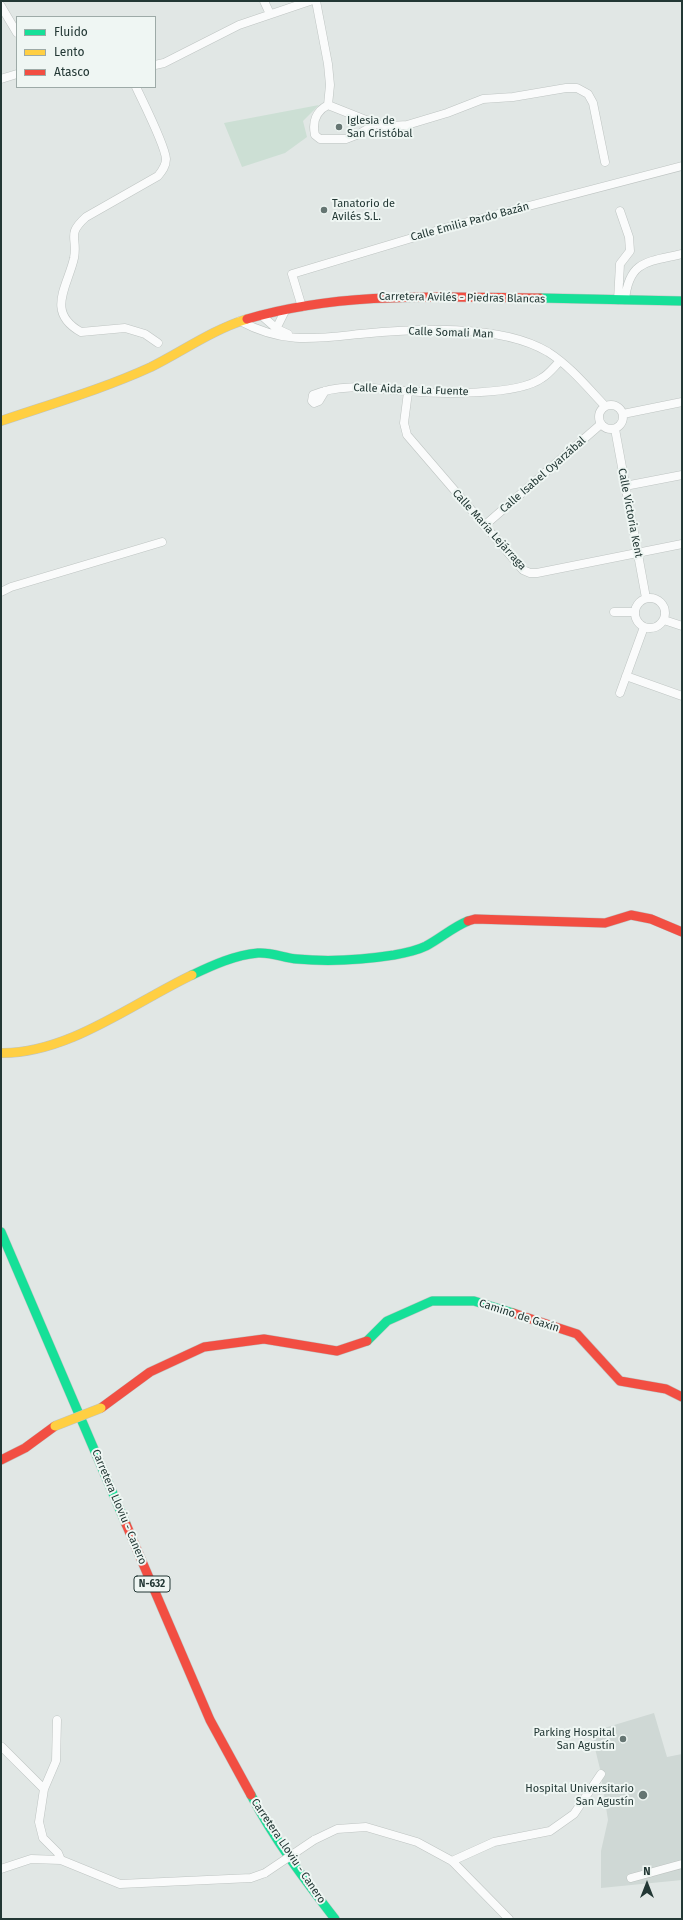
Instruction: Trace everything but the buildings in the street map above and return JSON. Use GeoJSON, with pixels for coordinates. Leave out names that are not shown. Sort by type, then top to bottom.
{"type":"FeatureCollection","features":[{"type":"Feature","properties":{"kind":"main road","name":"Carretera Avilés - Piedras Blancas"},"geometry":{"type":"LineString","coordinates":[[1,420],[112,383],[153,366],[215,332],[240,321],[302,307],[376,296],[682,301]]}},
{"type":"Feature","properties":{"kind":"main road"},"geometry":{"type":"LineString","coordinates":[[1,1053],[25,1052],[61,1043],[198,972],[248,954],[264,953],[288,959],[312,960],[351,960],[382,957],[410,952],[432,943],[448,930],[459,924],[475,920],[605,923],[631,915],[651,919],[682,932]]}},
{"type":"Feature","properties":{"kind":"main road","name":"Carretera Lloviu - Canero"},"geometry":{"type":"LineString","coordinates":[[1,1232],[210,1720],[262,1816],[304,1879],[335,1919]]}},
{"type":"Feature","properties":{"kind":"main road","name":"Camino de Gaxín"},"geometry":{"type":"LineString","coordinates":[[1,1460],[25,1448],[55,1426],[101,1408],[150,1372],[204,1347],[264,1339],[337,1351],[365,1342],[387,1320],[432,1301],[474,1301],[577,1334],[620,1381],[666,1390],[682,1396]]}},
{"type":"Feature","properties":{"kind":"street"},"geometry":{"type":"LineString","coordinates":[[264,1],[270,14]]}},
{"type":"Feature","properties":{"kind":"street"},"geometry":{"type":"LineString","coordinates":[[156,65],[164,63],[219,34],[270,14],[310,1]]}},
{"type":"Feature","properties":{"kind":"street"},"geometry":{"type":"LineString","coordinates":[[316,1],[328,64],[330,85],[328,105]]}},
{"type":"Feature","properties":{"kind":"street"},"geometry":{"type":"LineString","coordinates":[[1,6],[16,31]]}},
{"type":"Feature","properties":{"kind":"street"},"geometry":{"type":"LineString","coordinates":[[1,78],[16,74]]}},
{"type":"Feature","properties":{"kind":"street"},"geometry":{"type":"LineString","coordinates":[[136,88],[161,144],[166,159],[164,168],[158,176],[86,217],[78,224],[73,232],[74,257],[62,289],[61,305],[68,322],[81,332],[125,328],[145,334],[158,343]]}},
{"type":"Feature","properties":{"kind":"street"},"geometry":{"type":"LineString","coordinates":[[328,105],[376,124],[391,126],[407,125],[447,113],[483,99],[513,97],[566,88],[577,88],[588,94],[593,103],[605,162]]}},
{"type":"Feature","properties":{"kind":"street"},"geometry":{"type":"LineString","coordinates":[[328,105],[321,109],[316,116],[314,131],[315,135],[320,139],[346,138],[359,134],[376,124]]}},
{"type":"Feature","properties":{"kind":"street","name":"Calle Emilia Pardo Bazán"},"geometry":{"type":"LineString","coordinates":[[302,307],[292,274],[452,226],[682,166]]}},
{"type":"Feature","properties":{"kind":"street"},"geometry":{"type":"LineString","coordinates":[[620,211],[629,237],[630,251],[620,264],[622,300]]}},
{"type":"Feature","properties":{"kind":"street"},"geometry":{"type":"LineString","coordinates":[[622,300],[631,275],[638,266],[682,254]]}},
{"type":"Feature","properties":{"kind":"street"},"geometry":{"type":"LineString","coordinates":[[271,332],[285,311]]}},
{"type":"Feature","properties":{"kind":"street"},"geometry":{"type":"LineString","coordinates":[[261,316],[261,323],[271,332]]}},
{"type":"Feature","properties":{"kind":"street"},"geometry":{"type":"LineString","coordinates":[[261,316],[271,332]]}},
{"type":"Feature","properties":{"kind":"street","name":"Calle Somali Man"},"geometry":{"type":"LineString","coordinates":[[240,321],[297,339],[320,339],[384,332],[413,331],[464,331],[497,334],[528,343],[547,352],[574,373],[605,406]]}},
{"type":"Feature","properties":{"kind":"street","name":"Calle Aida de La Fuente"},"geometry":{"type":"LineString","coordinates":[[325,391],[370,387],[408,392],[455,393],[523,386],[542,379],[560,361]]}},
{"type":"Feature","properties":{"kind":"street","name":"Calle María Lejárraga"},"geometry":{"type":"LineString","coordinates":[[408,392],[404,422],[407,435],[523,570],[537,574],[638,552]]}},
{"type":"Feature","properties":{"kind":"street"},"geometry":{"type":"LineString","coordinates":[[623,414],[682,402]]}},
{"type":"Feature","properties":{"kind":"street"},"geometry":{"type":"LineString","coordinates":[[615,405],[620,408],[623,414],[622,424],[615,429],[607,428],[601,424],[599,416],[605,406],[615,405]]}},
{"type":"Feature","properties":{"kind":"street","name":"Calle Isabel Oyarzábal"},"geometry":{"type":"LineString","coordinates":[[484,526],[601,424]]}},
{"type":"Feature","properties":{"kind":"street","name":"Calle Victoria Kent"},"geometry":{"type":"LineString","coordinates":[[615,429],[646,598]]}},
{"type":"Feature","properties":{"kind":"street"},"geometry":{"type":"LineString","coordinates":[[625,486],[682,475]]}},
{"type":"Feature","properties":{"kind":"street"},"geometry":{"type":"LineString","coordinates":[[1,592],[11,587],[162,542]]}},
{"type":"Feature","properties":{"kind":"street"},"geometry":{"type":"LineString","coordinates":[[638,552],[682,544]]}},
{"type":"Feature","properties":{"kind":"street"},"geometry":{"type":"LineString","coordinates":[[646,598],[657,599],[665,608],[664,620],[656,627],[644,627],[636,620],[635,612],[640,602],[646,598]]}},
{"type":"Feature","properties":{"kind":"street"},"geometry":{"type":"LineString","coordinates":[[614,612],[635,612]]}},
{"type":"Feature","properties":{"kind":"street"},"geometry":{"type":"LineString","coordinates":[[664,620],[682,626]]}},
{"type":"Feature","properties":{"kind":"street"},"geometry":{"type":"LineString","coordinates":[[620,693],[644,627]]}},
{"type":"Feature","properties":{"kind":"street"},"geometry":{"type":"LineString","coordinates":[[626,676],[682,696]]}},
{"type":"Feature","properties":{"kind":"street"},"geometry":{"type":"LineString","coordinates":[[57,1720],[56,1761],[44,1790],[38,1822],[43,1838],[58,1853],[61,1860]]}},
{"type":"Feature","properties":{"kind":"street"},"geometry":{"type":"LineString","coordinates":[[2,1747],[44,1790]]}},
{"type":"Feature","properties":{"kind":"street"},"geometry":{"type":"LineString","coordinates":[[452,1861],[494,1842],[550,1831],[574,1814],[601,1774]]}},
{"type":"Feature","properties":{"kind":"street"},"geometry":{"type":"LineString","coordinates":[[1,1869],[31,1859],[61,1860],[120,1884],[251,1878],[265,1873],[314,1840],[337,1829],[366,1827],[417,1842],[452,1861],[508,1919]]}},
{"type":"Feature","properties":{"kind":"street"},"geometry":{"type":"LineString","coordinates":[[631,1878],[682,1864]]}},
{"type":"Feature","properties":{"kind":"shaded area","name":"Hospital Universitario San Agustín"},"geometry":{"type":"Polygon","coordinates":[[[654,1713],[667,1757],[682,1754],[682,1880],[601,1888],[601,1851],[608,1820],[600,1769],[591,1732],[654,1713]]]}},
{"type":"Feature","properties":{"kind":"green space"},"geometry":{"type":"Polygon","coordinates":[[[319,105],[303,121],[307,137],[285,153],[242,167],[224,123],[319,105]]]}},
{"type":"Feature","properties":{"kind":"traffic: fast"},"geometry":{"type":"LineString","coordinates":[[540,298],[682,301]]}},
{"type":"Feature","properties":{"kind":"traffic: fast"},"geometry":{"type":"LineString","coordinates":[[192,975],[233,958],[258,953],[268,953],[297,959],[334,960],[382,957],[414,951],[437,940],[457,926],[468,921]]}},
{"type":"Feature","properties":{"kind":"traffic: fast"},"geometry":{"type":"LineString","coordinates":[[1,1232],[126,1524]]}},
{"type":"Feature","properties":{"kind":"traffic: fast"},"geometry":{"type":"LineString","coordinates":[[367,1341],[387,1321],[432,1301],[474,1301],[513,1313]]}},
{"type":"Feature","properties":{"kind":"traffic: fast"},"geometry":{"type":"LineString","coordinates":[[251,1795],[280,1843],[335,1919]]}},
{"type":"Feature","properties":{"kind":"traffic: slow"},"geometry":{"type":"LineString","coordinates":[[1,421],[77,396],[133,375],[163,361],[222,329],[247,319]]}},
{"type":"Feature","properties":{"kind":"traffic: slow"},"geometry":{"type":"LineString","coordinates":[[1,1053],[26,1051],[51,1045],[75,1036],[100,1025],[192,975]]}},
{"type":"Feature","properties":{"kind":"traffic: slow"},"geometry":{"type":"LineString","coordinates":[[55,1426],[101,1408]]}},
{"type":"Feature","properties":{"kind":"traffic: jam"},"geometry":{"type":"LineString","coordinates":[[247,319],[283,310],[356,300],[429,297],[540,298]]}},
{"type":"Feature","properties":{"kind":"traffic: jam"},"geometry":{"type":"LineString","coordinates":[[468,921],[475,919],[605,923],[631,915],[651,919],[682,932]]}},
{"type":"Feature","properties":{"kind":"traffic: jam"},"geometry":{"type":"LineString","coordinates":[[513,1313],[577,1334],[620,1381],[666,1389],[682,1397]]}},
{"type":"Feature","properties":{"kind":"traffic: jam"},"geometry":{"type":"LineString","coordinates":[[101,1408],[150,1372],[204,1347],[264,1339],[337,1351],[367,1341]]}},
{"type":"Feature","properties":{"kind":"traffic: jam"},"geometry":{"type":"LineString","coordinates":[[1,1460],[25,1448],[55,1426]]}},
{"type":"Feature","properties":{"kind":"traffic: jam"},"geometry":{"type":"LineString","coordinates":[[126,1524],[210,1720],[251,1795]]}},
{"type":"Feature","properties":{"kind":"place","name":"Iglesia de San Cristóbal"},"geometry":{"type":"Point","coordinates":[339,127]}},
{"type":"Feature","properties":{"kind":"place","name":"Tanatorio de Avilés S.L."},"geometry":{"type":"Point","coordinates":[324,210]}},
{"type":"Feature","properties":{"kind":"place","name":"Parking Hospital San Agustín"},"geometry":{"type":"Point","coordinates":[623,1739]}},
{"type":"Feature","properties":{"kind":"place","name":"Hospital Universitario San Agustín"},"geometry":{"type":"Point","coordinates":[643,1795]}}]}
